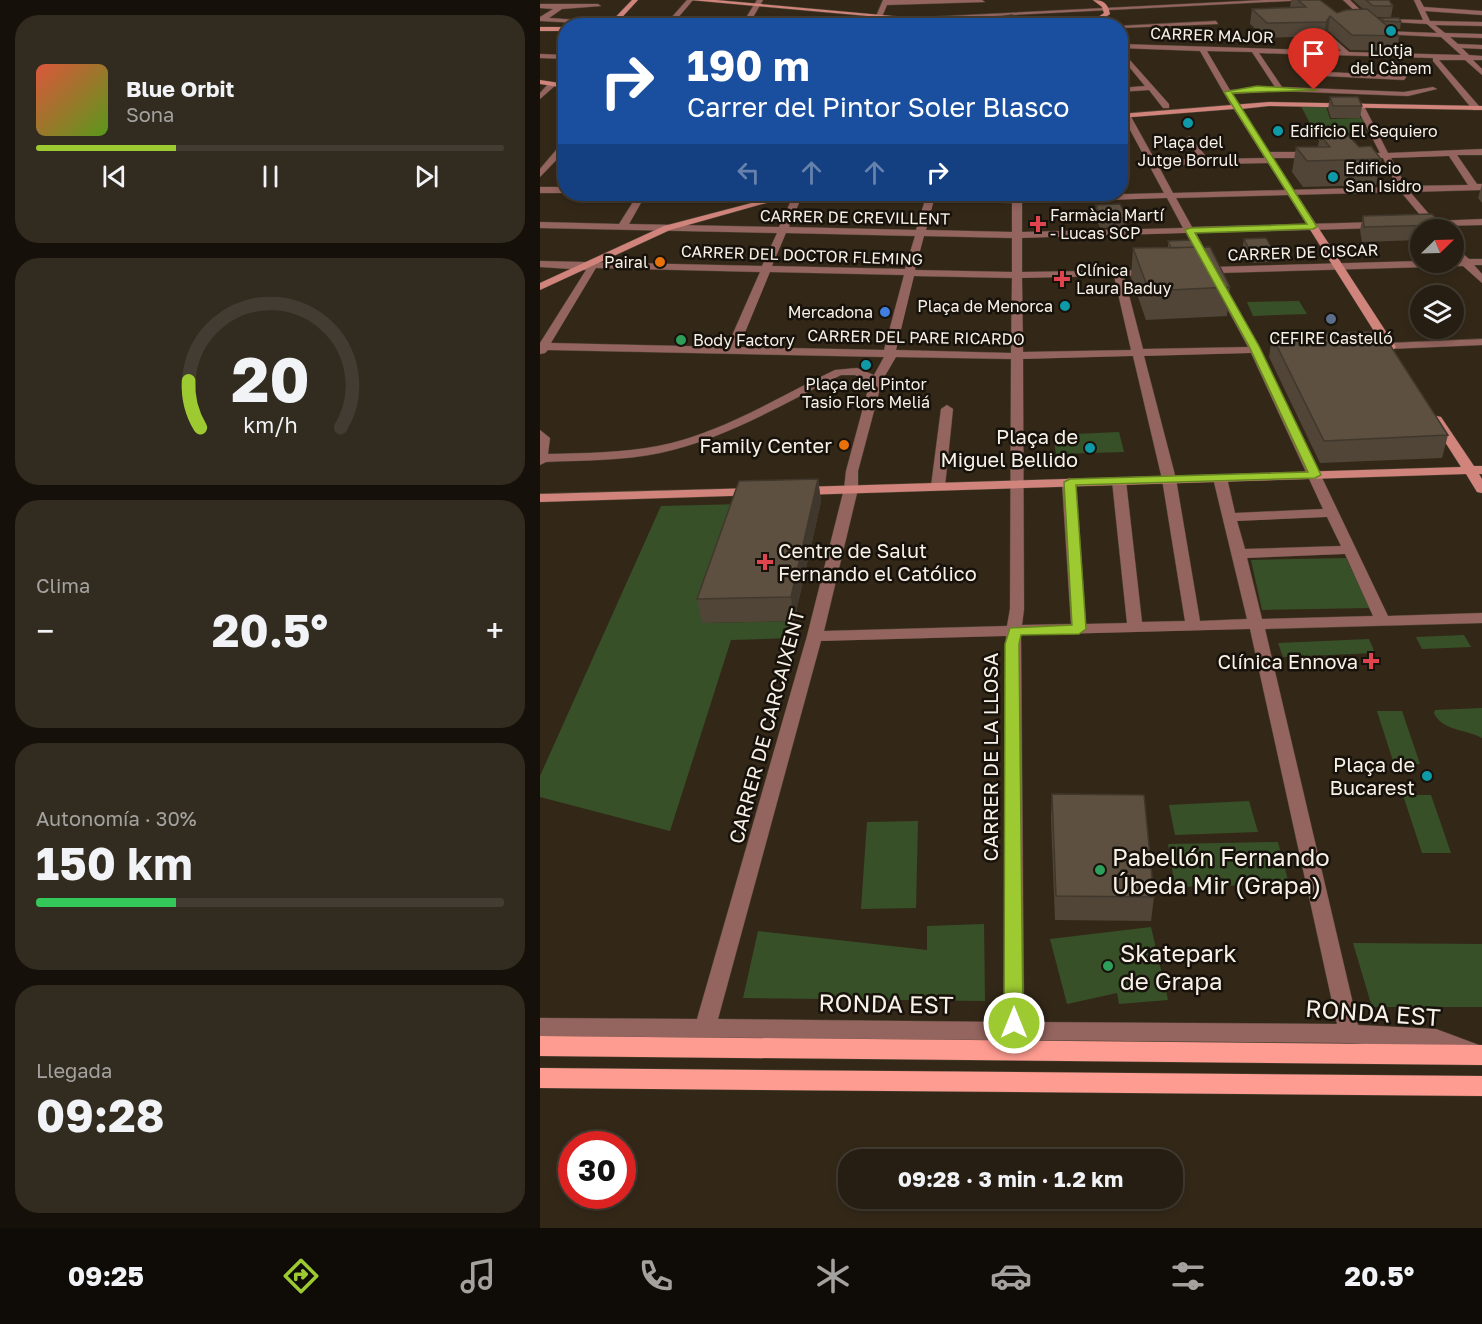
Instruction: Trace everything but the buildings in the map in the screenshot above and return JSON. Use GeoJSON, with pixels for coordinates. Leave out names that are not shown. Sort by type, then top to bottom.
{"type":"FeatureCollection","features":[{"type":"Feature","properties":{"kind":"main road","name":"RONDA EST"},"geometry":{"type":"LineString","coordinates":[[540,1046],[1481,1055]]}},
{"type":"Feature","properties":{"kind":"main road"},"geometry":{"type":"LineString","coordinates":[[540,1078],[1482,1086]]}},
{"type":"Feature","properties":{"kind":"street"},"geometry":{"type":"LineString","coordinates":[[618,18],[635,0]]}},
{"type":"Feature","properties":{"kind":"street"},"geometry":{"type":"LineString","coordinates":[[674,18],[691,0],[758,3],[912,18]]}},
{"type":"Feature","properties":{"kind":"street"},"geometry":{"type":"LineString","coordinates":[[835,0],[845,0]]}},
{"type":"Feature","properties":{"kind":"street"},"geometry":{"type":"LineString","coordinates":[[1095,0],[1106,8],[1107,14],[1102,18]]}},
{"type":"Feature","properties":{"kind":"street"},"geometry":{"type":"LineString","coordinates":[[1113,0],[1118,18]]}},
{"type":"Feature","properties":{"kind":"street"},"geometry":{"type":"LineString","coordinates":[[957,18],[988,14],[1187,2],[1305,0]]}},
{"type":"Feature","properties":{"kind":"street"},"geometry":{"type":"LineString","coordinates":[[1346,0],[1382,33],[1403,63],[1404,78],[1414,106]]}},
{"type":"Feature","properties":{"kind":"street"},"geometry":{"type":"LineString","coordinates":[[1417,0],[1442,35],[1455,45],[1482,74]]}},
{"type":"Feature","properties":{"kind":"street"},"geometry":{"type":"LineString","coordinates":[[878,18],[885,2],[982,1],[988,14]]}},
{"type":"Feature","properties":{"kind":"street"},"geometry":{"type":"LineString","coordinates":[[1187,2],[1196,11]]}},
{"type":"Feature","properties":{"kind":"street"},"geometry":{"type":"LineString","coordinates":[[749,18],[758,3]]}},
{"type":"Feature","properties":{"kind":"street"},"geometry":{"type":"LineString","coordinates":[[540,6],[598,6]]}},
{"type":"Feature","properties":{"kind":"street"},"geometry":{"type":"LineString","coordinates":[[541,19],[559,7]]}},
{"type":"Feature","properties":{"kind":"street"},"geometry":{"type":"LineString","coordinates":[[1031,18],[1037,12]]}},
{"type":"Feature","properties":{"kind":"street"},"geometry":{"type":"LineString","coordinates":[[1398,12],[1482,24]]}},
{"type":"Feature","properties":{"kind":"street"},"geometry":{"type":"LineString","coordinates":[[553,13],[571,13]]}},
{"type":"Feature","properties":{"kind":"street"},"geometry":{"type":"LineString","coordinates":[[1369,21],[1426,15],[1482,13]]}},
{"type":"Feature","properties":{"kind":"street"},"geometry":{"type":"LineString","coordinates":[[1128,26],[1212,23],[1202,17]]}},
{"type":"Feature","properties":{"kind":"street"},"geometry":{"type":"LineString","coordinates":[[541,19],[558,20]]}},
{"type":"Feature","properties":{"kind":"street"},"geometry":{"type":"LineString","coordinates":[[1170,24],[1181,41]]}},
{"type":"Feature","properties":{"kind":"street"},"geometry":{"type":"LineString","coordinates":[[540,29],[558,29]]}},
{"type":"Feature","properties":{"kind":"street"},"geometry":{"type":"LineString","coordinates":[[1382,33],[1482,36]]}},
{"type":"Feature","properties":{"kind":"street"},"geometry":{"type":"LineString","coordinates":[[1328,35],[1349,62]]}},
{"type":"Feature","properties":{"kind":"street","name":"CARRER MAJOR"},"geometry":{"type":"LineString","coordinates":[[1128,47],[1181,41],[1202,48],[1292,51],[1325,65],[1385,55],[1403,63]]}},
{"type":"Feature","properties":{"kind":"street"},"geometry":{"type":"LineString","coordinates":[[1443,44],[1482,47]]}},
{"type":"Feature","properties":{"kind":"street"},"geometry":{"type":"LineString","coordinates":[[1202,48],[1268,158],[1399,361]]}},
{"type":"Feature","properties":{"kind":"street"},"geometry":{"type":"LineString","coordinates":[[1254,50],[1280,88]]}},
{"type":"Feature","properties":{"kind":"street"},"geometry":{"type":"LineString","coordinates":[[1292,51],[1305,74],[1325,65],[1349,62],[1404,78]]}},
{"type":"Feature","properties":{"kind":"street"},"geometry":{"type":"LineString","coordinates":[[540,56],[558,57]]}},
{"type":"Feature","properties":{"kind":"street"},"geometry":{"type":"LineString","coordinates":[[1403,63],[1440,57],[1482,58]]}},
{"type":"Feature","properties":{"kind":"street"},"geometry":{"type":"LineString","coordinates":[[1440,57],[1435,60],[1480,109]]}},
{"type":"Feature","properties":{"kind":"street"},"geometry":{"type":"LineString","coordinates":[[1128,58],[1166,106]]}},
{"type":"Feature","properties":{"kind":"street"},"geometry":{"type":"LineString","coordinates":[[1325,65],[1332,91]]}},
{"type":"Feature","properties":{"kind":"street"},"geometry":{"type":"LineString","coordinates":[[1128,71],[1137,71]]}},
{"type":"Feature","properties":{"kind":"street"},"geometry":{"type":"LineString","coordinates":[[540,97],[558,79]]}},
{"type":"Feature","properties":{"kind":"street"},"geometry":{"type":"LineString","coordinates":[[540,82],[558,85]]}},
{"type":"Feature","properties":{"kind":"street"},"geometry":{"type":"LineString","coordinates":[[1128,89],[1151,88]]}},
{"type":"Feature","properties":{"kind":"street"},"geometry":{"type":"LineString","coordinates":[[1227,92],[1280,88],[1408,93],[1433,89]]}},
{"type":"Feature","properties":{"kind":"street"},"geometry":{"type":"LineString","coordinates":[[1128,116],[1269,104],[1359,104],[1480,109]]}},
{"type":"Feature","properties":{"kind":"street"},"geometry":{"type":"LineString","coordinates":[[1359,104],[1402,189],[1429,219]]}},
{"type":"Feature","properties":{"kind":"street"},"geometry":{"type":"LineString","coordinates":[[1128,124],[1171,195],[1255,350],[1383,621]]}},
{"type":"Feature","properties":{"kind":"street"},"geometry":{"type":"LineString","coordinates":[[1190,138],[1205,161]]}},
{"type":"Feature","properties":{"kind":"street"},"geometry":{"type":"LineString","coordinates":[[540,174],[558,152]]}},
{"type":"Feature","properties":{"kind":"street"},"geometry":{"type":"LineString","coordinates":[[1352,156],[1482,152]]}},
{"type":"Feature","properties":{"kind":"street"},"geometry":{"type":"LineString","coordinates":[[1451,153],[1478,187]]}},
{"type":"Feature","properties":{"kind":"street"},"geometry":{"type":"LineString","coordinates":[[1153,163],[1330,155]]}},
{"type":"Feature","properties":{"kind":"street"},"geometry":{"type":"LineString","coordinates":[[540,161],[558,161]]}},
{"type":"Feature","properties":{"kind":"street"},"geometry":{"type":"LineString","coordinates":[[1128,196],[1478,187]]}},
{"type":"Feature","properties":{"kind":"street"},"geometry":{"type":"LineString","coordinates":[[540,190],[558,190]]}},
{"type":"Feature","properties":{"kind":"street"},"geometry":{"type":"LineString","coordinates":[[622,227],[638,201]]}},
{"type":"Feature","properties":{"kind":"street"},"geometry":{"type":"LineString","coordinates":[[540,287],[667,228],[769,201]]}},
{"type":"Feature","properties":{"kind":"street"},"geometry":{"type":"LineString","coordinates":[[732,350],[784,231],[794,201]]}},
{"type":"Feature","properties":{"kind":"street","name":"CARRER DE CARCAIXENT"},"geometry":{"type":"LineString","coordinates":[[705,1029],[815,636],[851,489],[852,471],[876,381],[890,360],[888,353],[929,201]]}},
{"type":"Feature","properties":{"kind":"street","name":"CARRER DE LA LLOSA"},"geometry":{"type":"LineString","coordinates":[[1014,1031],[1012,644],[1017,609],[1015,484],[1017,201]]}},
{"type":"Feature","properties":{"kind":"street"},"geometry":{"type":"LineString","coordinates":[[1464,224],[1482,222]]}},
{"type":"Feature","properties":{"kind":"street","name":"CARRER DE CREVILLENT"},"geometry":{"type":"LineString","coordinates":[[540,225],[1017,236],[1388,225]]}},
{"type":"Feature","properties":{"kind":"street","name":"CARRER DE CISCAR"},"geometry":{"type":"LineString","coordinates":[[1188,270],[1482,262]]}},
{"type":"Feature","properties":{"kind":"street"},"geometry":{"type":"LineString","coordinates":[[1465,263],[1482,280]]}},
{"type":"Feature","properties":{"kind":"street","name":"CARRER DEL DOCTOR FLEMING"},"geometry":{"type":"LineString","coordinates":[[540,264],[1016,276]]}},
{"type":"Feature","properties":{"kind":"street"},"geometry":{"type":"LineString","coordinates":[[541,348],[591,269],[586,265]]}},
{"type":"Feature","properties":{"kind":"street"},"geometry":{"type":"LineString","coordinates":[[1016,276],[1165,271]]}},
{"type":"Feature","properties":{"kind":"street"},"geometry":{"type":"LineString","coordinates":[[1118,273],[1169,479],[1193,626]]}},
{"type":"Feature","properties":{"kind":"street"},"geometry":{"type":"LineString","coordinates":[[563,276],[585,279]]}},
{"type":"Feature","properties":{"kind":"street"},"geometry":{"type":"LineString","coordinates":[[1389,346],[1482,342]]}},
{"type":"Feature","properties":{"kind":"street","name":"CARRER DEL PARE RICARDO"},"geometry":{"type":"LineString","coordinates":[[541,348],[833,351],[1016,356],[1255,350]]}},
{"type":"Feature","properties":{"kind":"street"},"geometry":{"type":"LineString","coordinates":[[833,351],[843,358],[845,364],[839,372]]}},
{"type":"Feature","properties":{"kind":"street"},"geometry":{"type":"LineString","coordinates":[[540,434],[544,438],[541,460],[631,453],[673,447],[703,437],[839,372],[856,371],[876,381]]}},
{"type":"Feature","properties":{"kind":"street"},"geometry":{"type":"LineString","coordinates":[[938,486],[946,409]]}},
{"type":"Feature","properties":{"kind":"street"},"geometry":{"type":"LineString","coordinates":[[1432,412],[1476,470],[1482,489]]}},
{"type":"Feature","properties":{"kind":"street"},"geometry":{"type":"LineString","coordinates":[[540,498],[1476,470]]}},
{"type":"Feature","properties":{"kind":"street"},"geometry":{"type":"LineString","coordinates":[[1220,478],[1256,624],[1350,1034]]}},
{"type":"Feature","properties":{"kind":"street"},"geometry":{"type":"LineString","coordinates":[[1119,481],[1135,627]]}},
{"type":"Feature","properties":{"kind":"street"},"geometry":{"type":"LineString","coordinates":[[1070,482],[1079,629]]}},
{"type":"Feature","properties":{"kind":"street"},"geometry":{"type":"LineString","coordinates":[[1229,517],[1333,513]]}},
{"type":"Feature","properties":{"kind":"street"},"geometry":{"type":"LineString","coordinates":[[1238,554],[1351,550]]}},
{"type":"Feature","properties":{"kind":"street"},"geometry":{"type":"LineString","coordinates":[[815,636],[1482,618]]}},
{"type":"Feature","properties":{"kind":"street","name":"RONDA EST"},"geometry":{"type":"LineString","coordinates":[[540,1027],[1350,1034],[1436,1039],[1481,1055]]}},
{"type":"Feature","properties":{"kind":"green space"},"geometry":{"type":"Polygon","coordinates":[[[1301,106],[1326,106],[1330,119],[1362,118],[1367,133],[1347,133],[1348,135],[1343,135],[1325,153],[1301,106]]]}},
{"type":"Feature","properties":{"kind":"green space"},"geometry":{"type":"Polygon","coordinates":[[[1299,301],[1307,314],[1253,316],[1247,302],[1299,301]]]}},
{"type":"Feature","properties":{"kind":"green space"},"geometry":{"type":"Polygon","coordinates":[[[1119,432],[1124,452],[1056,454],[1053,435],[1119,432]]]}},
{"type":"Feature","properties":{"kind":"green space"},"geometry":{"type":"Polygon","coordinates":[[[743,504],[702,623],[794,621],[791,638],[731,640],[670,831],[540,797],[540,776],[661,506],[743,504]]]}},
{"type":"Feature","properties":{"kind":"green space"},"geometry":{"type":"Polygon","coordinates":[[[1346,558],[1370,608],[1262,610],[1251,560],[1346,558]]]}},
{"type":"Feature","properties":{"kind":"green space"},"geometry":{"type":"Polygon","coordinates":[[[1464,635],[1471,647],[1422,649],[1416,637],[1464,635]]]}},
{"type":"Feature","properties":{"kind":"green space"},"geometry":{"type":"Polygon","coordinates":[[[1369,639],[1375,653],[1283,657],[1278,643],[1369,639]]]}},
{"type":"Feature","properties":{"kind":"green space"},"geometry":{"type":"Polygon","coordinates":[[[1482,708],[1482,738],[1448,726],[1434,713],[1435,710],[1482,708]]]}},
{"type":"Feature","properties":{"kind":"green space"},"geometry":{"type":"Polygon","coordinates":[[[1377,711],[1402,711],[1420,764],[1394,764],[1377,711]]]}},
{"type":"Feature","properties":{"kind":"green space"},"geometry":{"type":"Polygon","coordinates":[[[1403,795],[1431,795],[1451,853],[1422,853],[1403,795]]]}},
{"type":"Feature","properties":{"kind":"green space"},"geometry":{"type":"Polygon","coordinates":[[[1249,801],[1258,832],[1175,835],[1169,805],[1249,801]]]}},
{"type":"Feature","properties":{"kind":"green space"},"geometry":{"type":"Polygon","coordinates":[[[918,821],[916,908],[861,909],[867,822],[918,821]]]}},
{"type":"Feature","properties":{"kind":"green space"},"geometry":{"type":"Polygon","coordinates":[[[1278,842],[1289,884],[1175,887],[1168,844],[1278,842]]]}},
{"type":"Feature","properties":{"kind":"green space"},"geometry":{"type":"Polygon","coordinates":[[[984,924],[985,1001],[743,998],[758,931],[927,950],[927,926],[984,924]]]}},
{"type":"Feature","properties":{"kind":"green space","name":"Skatepark de Grapa"},"geometry":{"type":"Polygon","coordinates":[[[1151,927],[1168,1000],[1119,1004],[1117,993],[1067,1004],[1050,939],[1151,927]]]}},
{"type":"Feature","properties":{"kind":"green space"},"geometry":{"type":"Polygon","coordinates":[[[1353,943],[1482,944],[1482,1007],[1372,1007],[1353,943]]]}},
{"type":"Feature","properties":{"kind":"place","name":"Llotja del Cànem"},"geometry":{"type":"Point","coordinates":[1391,31]}},
{"type":"Feature","properties":{"kind":"place","name":"Plaça del Jutge Borrull"},"geometry":{"type":"Point","coordinates":[1188,123]}},
{"type":"Feature","properties":{"kind":"place","name":"Edificio El Sequiero"},"geometry":{"type":"Point","coordinates":[1278,131]}},
{"type":"Feature","properties":{"kind":"place","name":"Edificio San Isidro"},"geometry":{"type":"Point","coordinates":[1333,177]}},
{"type":"Feature","properties":{"kind":"place","name":"Farmàcia Martí - Lucas SCP"},"geometry":{"type":"Point","coordinates":[1038,224]}},
{"type":"Feature","properties":{"kind":"place","name":"Pairal"},"geometry":{"type":"Point","coordinates":[660,262]}},
{"type":"Feature","properties":{"kind":"place","name":"Clínica Laura Baduy"},"geometry":{"type":"Point","coordinates":[1062,279]}},
{"type":"Feature","properties":{"kind":"place","name":"Plaça de Menorca"},"geometry":{"type":"Point","coordinates":[1065,306]}},
{"type":"Feature","properties":{"kind":"place","name":"Mercadona"},"geometry":{"type":"Point","coordinates":[885,312]}},
{"type":"Feature","properties":{"kind":"place","name":"CEFIRE Castelló"},"geometry":{"type":"Point","coordinates":[1331,319]}},
{"type":"Feature","properties":{"kind":"place","name":"Body Factory"},"geometry":{"type":"Point","coordinates":[681,340]}},
{"type":"Feature","properties":{"kind":"place","name":"Plaça del Pintor Tasio Flors Meliá"},"geometry":{"type":"Point","coordinates":[866,365]}},
{"type":"Feature","properties":{"kind":"place","name":"Family Center"},"geometry":{"type":"Point","coordinates":[844,445]}},
{"type":"Feature","properties":{"kind":"place","name":"Plaça de Miguel Bellido"},"geometry":{"type":"Point","coordinates":[1090,448]}},
{"type":"Feature","properties":{"kind":"place","name":"Centre de Salut Fernando el Católico"},"geometry":{"type":"Point","coordinates":[765,562]}},
{"type":"Feature","properties":{"kind":"place","name":"Clínica Ennova"},"geometry":{"type":"Point","coordinates":[1371,661]}},
{"type":"Feature","properties":{"kind":"place","name":"Plaça de Bucarest"},"geometry":{"type":"Point","coordinates":[1427,776]}},
{"type":"Feature","properties":{"kind":"place","name":"Pabellón Fernando Úbeda Mir (Grapa)"},"geometry":{"type":"Point","coordinates":[1100,870]}},
{"type":"Feature","properties":{"kind":"place","name":"Skatepark de Grapa"},"geometry":{"type":"Point","coordinates":[1108,966]}},
{"type":"Feature","properties":{"kind":"route"},"geometry":{"type":"LineString","coordinates":[[1014,1023],[1012,644],[1015,631],[1079,629],[1070,482],[1315,475],[1254,346],[1190,230],[1313,227],[1227,92],[1257,88],[1314,90]]}}]}
